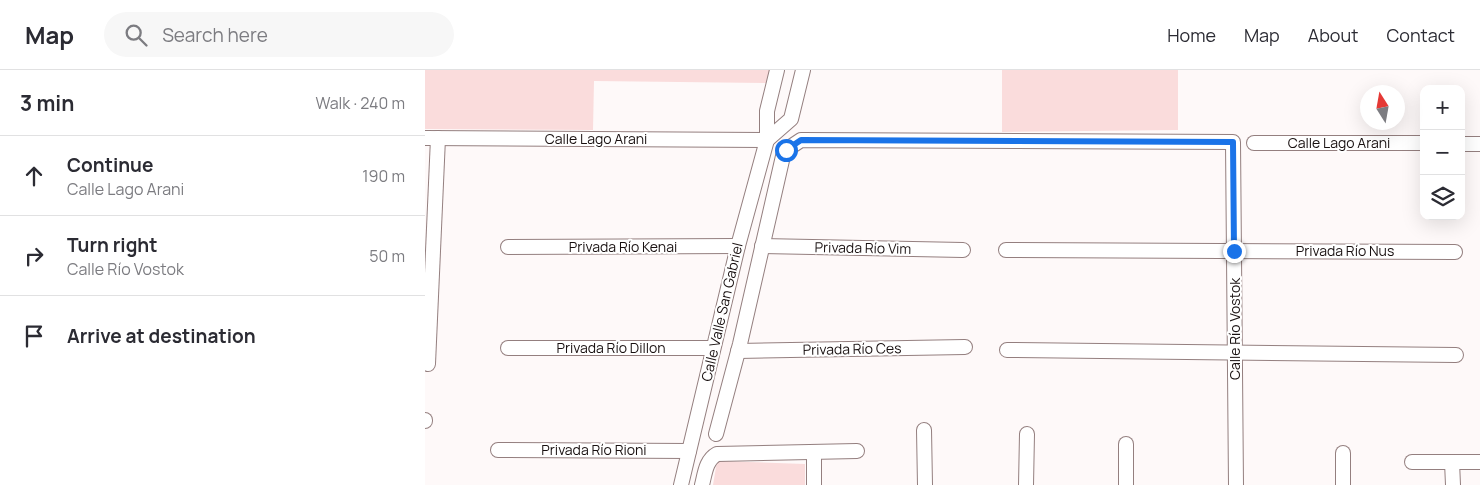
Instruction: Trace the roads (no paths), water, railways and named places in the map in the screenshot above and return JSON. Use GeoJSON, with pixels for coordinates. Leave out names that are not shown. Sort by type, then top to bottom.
{"type":"FeatureCollection","features":[{"type":"Feature","properties":{"kind":"street","name":"Calle Valle San Gabriel"},"geometry":{"type":"LineString","coordinates":[[681,485],[737,246],[767,140],[767,111],[777,70]]}},
{"type":"Feature","properties":{"kind":"street"},"geometry":{"type":"LineString","coordinates":[[767,140],[791,119],[803,70]]}},
{"type":"Feature","properties":{"kind":"street"},"geometry":{"type":"LineString","coordinates":[[428,364],[431,138]]}},
{"type":"Feature","properties":{"kind":"street","name":"Calle Lago Arani"},"geometry":{"type":"LineString","coordinates":[[431,138],[767,140]]}},
{"type":"Feature","properties":{"kind":"street","name":"Calle Río Vostok"},"geometry":{"type":"LineString","coordinates":[[762,246],[783,156],[786,150],[801,140],[1233,142],[1236,485]]}},
{"type":"Feature","properties":{"kind":"street","name":"Calle Lago Arani"},"geometry":{"type":"LineString","coordinates":[[1254,142],[1420,143]]}},
{"type":"Feature","properties":{"kind":"street"},"geometry":{"type":"LineString","coordinates":[[1465,144],[1480,144]]}},
{"type":"Feature","properties":{"kind":"street","name":"Privada Río Kenai"},"geometry":{"type":"LineString","coordinates":[[507,247],[737,246]]}},
{"type":"Feature","properties":{"kind":"street"},"geometry":{"type":"LineString","coordinates":[[716,434],[738,351],[762,246]]}},
{"type":"Feature","properties":{"kind":"street","name":"Privada Río Vim"},"geometry":{"type":"LineString","coordinates":[[762,246],[963,250]]}},
{"type":"Feature","properties":{"kind":"street","name":"Privada Río Nus"},"geometry":{"type":"LineString","coordinates":[[1006,250],[1455,252]]}},
{"type":"Feature","properties":{"kind":"street","name":"Privada Río Ces"},"geometry":{"type":"LineString","coordinates":[[738,351],[965,347]]}},
{"type":"Feature","properties":{"kind":"street","name":"Privada Río Dillon"},"geometry":{"type":"LineString","coordinates":[[508,348],[713,348]]}},
{"type":"Feature","properties":{"kind":"street"},"geometry":{"type":"LineString","coordinates":[[1007,350],[1456,355]]}},
{"type":"Feature","properties":{"kind":"street"},"geometry":{"type":"LineString","coordinates":[[924,430],[925,485]]}},
{"type":"Feature","properties":{"kind":"street"},"geometry":{"type":"LineString","coordinates":[[1026,485],[1027,434]]}},
{"type":"Feature","properties":{"kind":"street"},"geometry":{"type":"LineString","coordinates":[[1126,444],[1126,485]]}},
{"type":"Feature","properties":{"kind":"street","name":"Privada Río Rioni"},"geometry":{"type":"LineString","coordinates":[[498,450],[689,451]]}},
{"type":"Feature","properties":{"kind":"street"},"geometry":{"type":"LineString","coordinates":[[702,485],[707,465],[711,457],[717,454],[857,451]]}},
{"type":"Feature","properties":{"kind":"street"},"geometry":{"type":"LineString","coordinates":[[814,452],[814,485]]}},
{"type":"Feature","properties":{"kind":"street"},"geometry":{"type":"LineString","coordinates":[[1343,453],[1343,485]]}},
{"type":"Feature","properties":{"kind":"street"},"geometry":{"type":"LineString","coordinates":[[1412,462],[1480,462]]}},
{"type":"Feature","properties":{"kind":"street"},"geometry":{"type":"LineString","coordinates":[[1452,462],[1453,485]]}}]}
